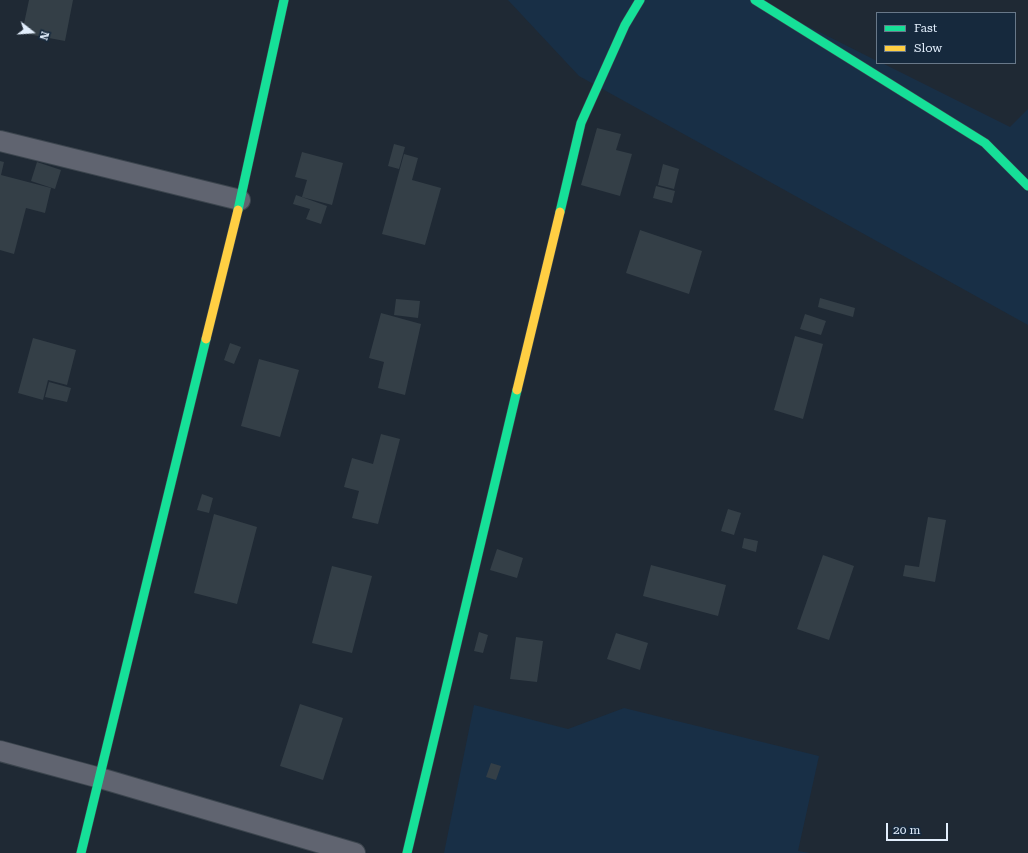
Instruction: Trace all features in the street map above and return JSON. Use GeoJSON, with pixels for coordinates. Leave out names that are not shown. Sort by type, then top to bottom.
{"type":"FeatureCollection","features":[{"type":"Feature","properties":{"kind":"street"},"geometry":{"type":"LineString","coordinates":[[80,853],[100,778],[240,200],[284,0]]}},
{"type":"Feature","properties":{"kind":"street"},"geometry":{"type":"LineString","coordinates":[[407,853],[581,123],[625,25],[640,0]]}},
{"type":"Feature","properties":{"kind":"street"},"geometry":{"type":"LineString","coordinates":[[754,0],[985,143],[1028,186]]}},
{"type":"Feature","properties":{"kind":"street"},"geometry":{"type":"LineString","coordinates":[[0,141],[240,200]]}},
{"type":"Feature","properties":{"kind":"street"},"geometry":{"type":"LineString","coordinates":[[0,751],[100,778],[355,853]]}},
{"type":"Feature","properties":{"kind":"shaded area"},"geometry":{"type":"Polygon","coordinates":[[[508,0],[756,0],[876,60],[876,64],[884,64],[1010,127],[1028,109],[1028,325],[579,76],[508,0]]]}},
{"type":"Feature","properties":{"kind":"shaded area"},"geometry":{"type":"Polygon","coordinates":[[[474,705],[568,729],[624,708],[819,756],[798,851],[810,853],[444,853],[474,705]]]}},
{"type":"Feature","properties":{"kind":"building"},"geometry":{"type":"Polygon","coordinates":[[[29,0],[73,0],[65,41],[22,33],[29,0]]]}},
{"type":"Feature","properties":{"kind":"building"},"geometry":{"type":"Polygon","coordinates":[[[597,128],[621,134],[616,150],[632,154],[620,196],[581,185],[597,128]]]}},
{"type":"Feature","properties":{"kind":"building"},"geometry":{"type":"Polygon","coordinates":[[[394,144],[405,147],[399,169],[388,166],[394,144]]]}},
{"type":"Feature","properties":{"kind":"building"},"geometry":{"type":"Polygon","coordinates":[[[302,152],[343,163],[332,205],[302,197],[307,180],[295,177],[302,152]]]}},
{"type":"Feature","properties":{"kind":"building"},"geometry":{"type":"Polygon","coordinates":[[[404,154],[418,158],[412,180],[441,188],[425,245],[382,234],[404,154]]]}},
{"type":"Feature","properties":{"kind":"building"},"geometry":{"type":"Polygon","coordinates":[[[0,161],[4,162],[1,175],[51,188],[45,213],[26,208],[14,254],[0,250],[0,161]]]}},
{"type":"Feature","properties":{"kind":"building"},"geometry":{"type":"Polygon","coordinates":[[[37,162],[61,170],[55,189],[31,181],[37,162]]]}},
{"type":"Feature","properties":{"kind":"building"},"geometry":{"type":"Polygon","coordinates":[[[663,164],[679,169],[674,189],[658,185],[663,164]]]}},
{"type":"Feature","properties":{"kind":"building"},"geometry":{"type":"Polygon","coordinates":[[[656,186],[675,191],[672,203],[653,198],[656,186]]]}},
{"type":"Feature","properties":{"kind":"building"},"geometry":{"type":"Polygon","coordinates":[[[296,195],[327,206],[321,224],[306,219],[310,209],[293,204],[296,195]]]}},
{"type":"Feature","properties":{"kind":"building"},"geometry":{"type":"Polygon","coordinates":[[[640,230],[702,251],[689,294],[626,273],[640,230]]]}},
{"type":"Feature","properties":{"kind":"building"},"geometry":{"type":"Polygon","coordinates":[[[820,298],[855,308],[853,317],[818,307],[820,298]]]}},
{"type":"Feature","properties":{"kind":"building"},"geometry":{"type":"Polygon","coordinates":[[[396,299],[420,301],[418,318],[394,315],[396,299]]]}},
{"type":"Feature","properties":{"kind":"building"},"geometry":{"type":"Polygon","coordinates":[[[381,313],[421,324],[405,395],[378,388],[384,362],[369,358],[381,313]]]}},
{"type":"Feature","properties":{"kind":"building"},"geometry":{"type":"Polygon","coordinates":[[[805,314],[826,321],[821,335],[800,329],[805,314]]]}},
{"type":"Feature","properties":{"kind":"building"},"geometry":{"type":"Polygon","coordinates":[[[795,336],[823,344],[803,419],[774,410],[795,336]]]}},
{"type":"Feature","properties":{"kind":"building"},"geometry":{"type":"Polygon","coordinates":[[[33,338],[76,350],[67,385],[48,380],[43,400],[18,393],[33,338]]]}},
{"type":"Feature","properties":{"kind":"building"},"geometry":{"type":"Polygon","coordinates":[[[230,343],[241,347],[234,364],[224,360],[230,343]]]}},
{"type":"Feature","properties":{"kind":"building"},"geometry":{"type":"Polygon","coordinates":[[[259,359],[299,370],[280,437],[241,426],[259,359]]]}},
{"type":"Feature","properties":{"kind":"building"},"geometry":{"type":"Polygon","coordinates":[[[49,382],[71,388],[67,402],[45,397],[49,382]]]}},
{"type":"Feature","properties":{"kind":"building"},"geometry":{"type":"Polygon","coordinates":[[[381,434],[400,439],[378,524],[352,518],[359,491],[344,487],[352,458],[373,464],[381,434]]]}},
{"type":"Feature","properties":{"kind":"building"},"geometry":{"type":"Polygon","coordinates":[[[202,494],[213,498],[209,513],[197,510],[202,494]]]}},
{"type":"Feature","properties":{"kind":"building"},"geometry":{"type":"Polygon","coordinates":[[[728,509],[741,513],[734,535],[721,531],[728,509]]]}},
{"type":"Feature","properties":{"kind":"building"},"geometry":{"type":"Polygon","coordinates":[[[214,514],[257,527],[237,604],[194,593],[214,514]]]}},
{"type":"Feature","properties":{"kind":"building"},"geometry":{"type":"Polygon","coordinates":[[[928,517],[946,520],[935,582],[903,576],[905,565],[919,567],[928,517]]]}},
{"type":"Feature","properties":{"kind":"building"},"geometry":{"type":"Polygon","coordinates":[[[744,538],[758,541],[756,552],[742,548],[744,538]]]}},
{"type":"Feature","properties":{"kind":"building"},"geometry":{"type":"Polygon","coordinates":[[[497,549],[523,558],[517,578],[490,570],[497,549]]]}},
{"type":"Feature","properties":{"kind":"building"},"geometry":{"type":"Polygon","coordinates":[[[823,555],[854,566],[829,640],[797,629],[823,555]]]}},
{"type":"Feature","properties":{"kind":"building"},"geometry":{"type":"Polygon","coordinates":[[[651,565],[726,585],[718,616],[643,596],[651,565]]]}},
{"type":"Feature","properties":{"kind":"building"},"geometry":{"type":"Polygon","coordinates":[[[332,566],[372,576],[352,653],[312,643],[332,566]]]}},
{"type":"Feature","properties":{"kind":"building"},"geometry":{"type":"Polygon","coordinates":[[[479,632],[488,635],[483,653],[474,651],[479,632]]]}},
{"type":"Feature","properties":{"kind":"building"},"geometry":{"type":"Polygon","coordinates":[[[616,633],[648,643],[640,670],[607,659],[616,633]]]}},
{"type":"Feature","properties":{"kind":"building"},"geometry":{"type":"Polygon","coordinates":[[[516,637],[543,641],[537,682],[510,679],[516,637]]]}},
{"type":"Feature","properties":{"kind":"building"},"geometry":{"type":"Polygon","coordinates":[[[300,704],[343,718],[323,780],[280,766],[300,704]]]}},
{"type":"Feature","properties":{"kind":"building"},"geometry":{"type":"Polygon","coordinates":[[[491,763],[501,766],[496,780],[486,777],[491,763]]]}},
{"type":"Feature","properties":{"kind":"traffic: fast"},"geometry":{"type":"LineString","coordinates":[[238,210],[284,0]]}},
{"type":"Feature","properties":{"kind":"traffic: fast"},"geometry":{"type":"LineString","coordinates":[[560,212],[581,123],[625,25],[640,0]]}},
{"type":"Feature","properties":{"kind":"traffic: fast"},"geometry":{"type":"LineString","coordinates":[[755,0],[985,143],[1028,186]]}},
{"type":"Feature","properties":{"kind":"traffic: fast"},"geometry":{"type":"LineString","coordinates":[[81,853],[206,339]]}},
{"type":"Feature","properties":{"kind":"traffic: fast"},"geometry":{"type":"LineString","coordinates":[[407,853],[517,390]]}},
{"type":"Feature","properties":{"kind":"traffic: slow"},"geometry":{"type":"LineString","coordinates":[[206,339],[238,210]]}},
{"type":"Feature","properties":{"kind":"traffic: slow"},"geometry":{"type":"LineString","coordinates":[[517,390],[560,212]]}}]}
